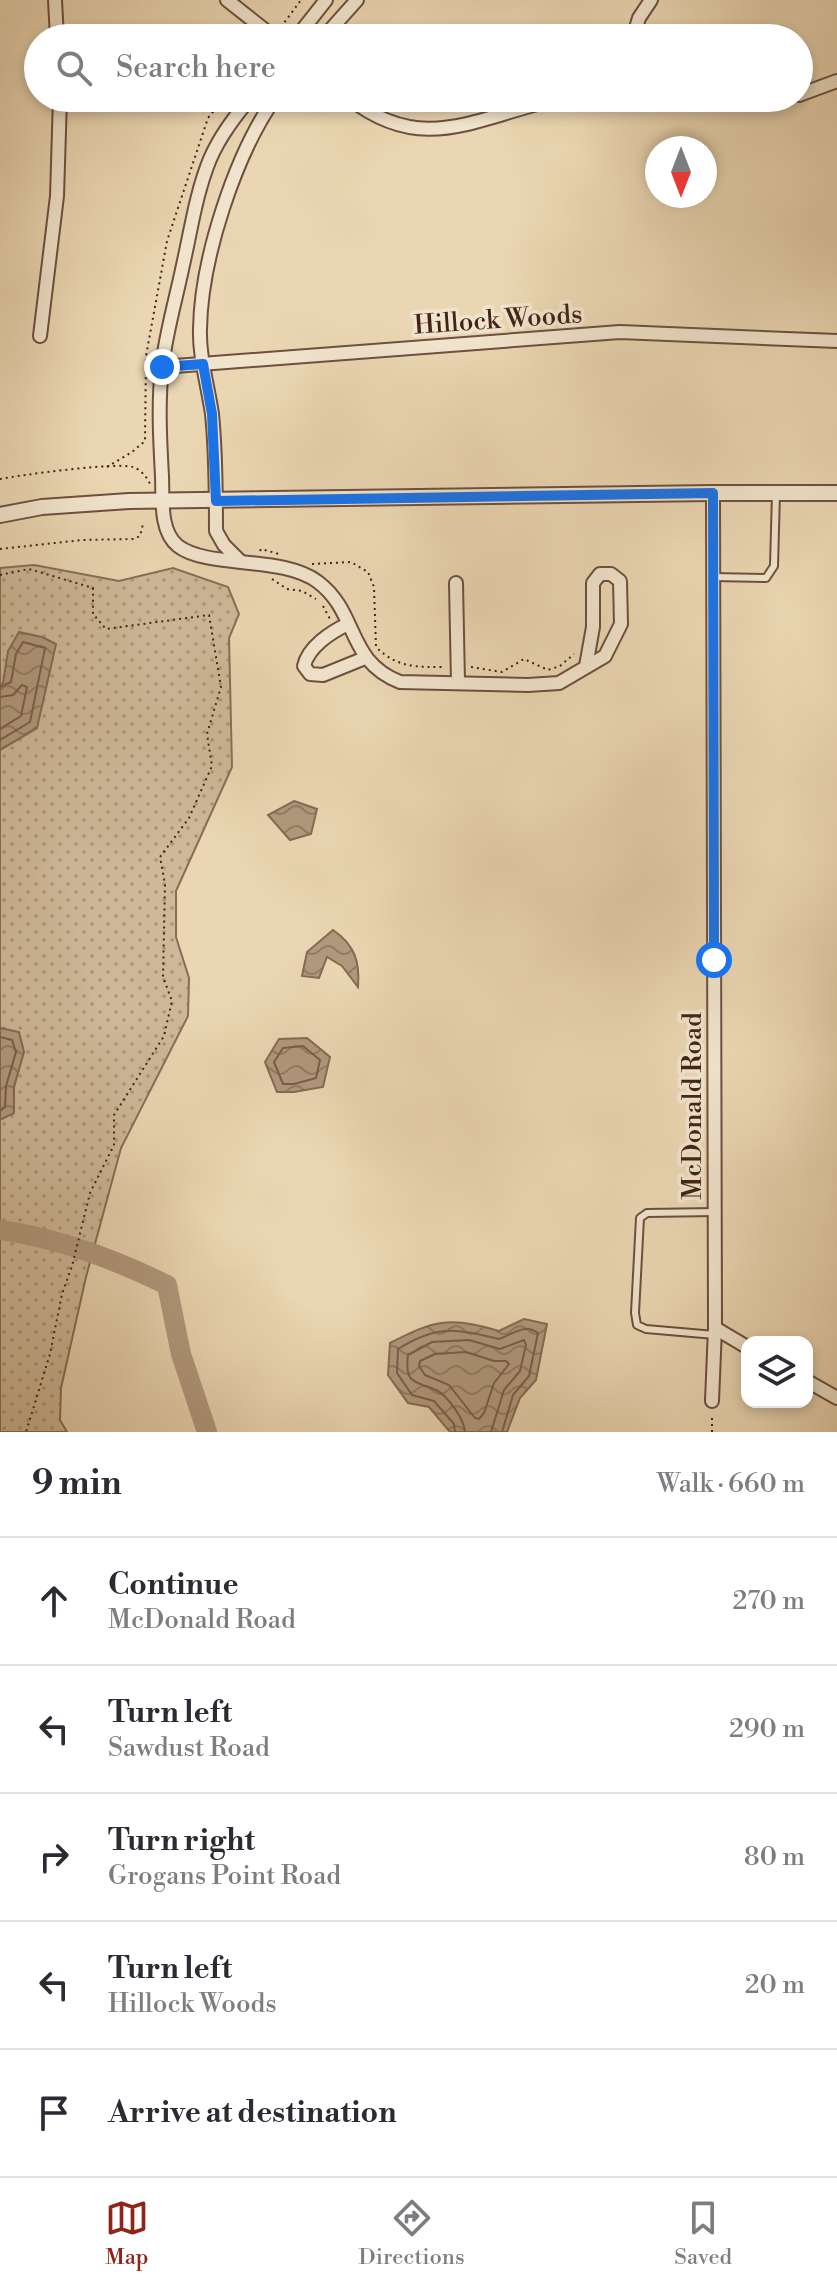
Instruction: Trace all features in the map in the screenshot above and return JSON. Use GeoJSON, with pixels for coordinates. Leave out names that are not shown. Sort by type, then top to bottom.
{"type":"FeatureCollection","features":[{"type":"Feature","properties":{"kind":"street"},"geometry":{"type":"LineString","coordinates":[[55,0],[56,24]]}},
{"type":"Feature","properties":{"kind":"street"},"geometry":{"type":"LineString","coordinates":[[227,0],[257,24]]}},
{"type":"Feature","properties":{"kind":"street"},"geometry":{"type":"LineString","coordinates":[[307,24],[326,0]]}},
{"type":"Feature","properties":{"kind":"street"},"geometry":{"type":"LineString","coordinates":[[336,24],[357,0]]}},
{"type":"Feature","properties":{"kind":"street"},"geometry":{"type":"LineString","coordinates":[[637,24],[651,0]]}},
{"type":"Feature","properties":{"kind":"street"},"geometry":{"type":"LineString","coordinates":[[813,90],[837,81]]}},
{"type":"Feature","properties":{"kind":"street"},"geometry":{"type":"LineString","coordinates":[[40,336],[57,196],[60,112]]}},
{"type":"Feature","properties":{"kind":"street"},"geometry":{"type":"LineString","coordinates":[[239,112],[224,131],[205,175],[172,308],[162,367],[159,415],[166,528],[177,545],[200,555],[298,571],[314,579],[337,600],[365,658],[387,677],[400,682],[559,683],[605,656],[621,624],[620,581],[611,574],[600,574],[593,583],[593,627],[586,666]]}},
{"type":"Feature","properties":{"kind":"street"},"geometry":{"type":"LineString","coordinates":[[240,561],[224,545],[216,531],[212,414],[200,332],[203,286],[223,211],[257,123],[265,112]]}},
{"type":"Feature","properties":{"kind":"street"},"geometry":{"type":"LineString","coordinates":[[368,112],[407,128],[430,129],[474,123],[514,112]]}},
{"type":"Feature","properties":{"kind":"street","name":"Hillock Woods"},"geometry":{"type":"LineString","coordinates":[[162,367],[620,332],[837,341]]}},
{"type":"Feature","properties":{"kind":"street","name":"McDonald Road"},"geometry":{"type":"LineString","coordinates":[[712,1401],[715,1332],[713,493]]}},
{"type":"Feature","properties":{"kind":"street"},"geometry":{"type":"LineString","coordinates":[[0,515],[85,503],[837,493]]}},
{"type":"Feature","properties":{"kind":"street"},"geometry":{"type":"LineString","coordinates":[[456,583],[458,683]]}},
{"type":"Feature","properties":{"kind":"street"},"geometry":{"type":"LineString","coordinates":[[348,624],[336,630],[306,656],[304,666],[310,674],[323,675],[365,658]]}},
{"type":"Feature","properties":{"kind":"street"},"geometry":{"type":"LineString","coordinates":[[715,1332],[741,1344]]}},
{"type":"Feature","properties":{"kind":"street"},"geometry":{"type":"LineString","coordinates":[[813,1384],[837,1398]]}},
{"type":"Feature","properties":{"kind":"lane"},"geometry":{"type":"LineString","coordinates":[[712,577],[766,578],[774,566],[776,493]]}},
{"type":"Feature","properties":{"kind":"lane"},"geometry":{"type":"LineString","coordinates":[[715,1212],[647,1213],[640,1218],[635,1313],[637,1325],[646,1329],[715,1332]]}},
{"type":"Feature","properties":{"kind":"path"},"geometry":{"type":"LineString","coordinates":[[283,24],[301,0]]}},
{"type":"Feature","properties":{"kind":"path"},"geometry":{"type":"LineString","coordinates":[[107,467],[145,441],[146,356],[167,241],[208,118],[213,112]]}},
{"type":"Feature","properties":{"kind":"path"},"geometry":{"type":"LineString","coordinates":[[0,479],[133,467],[147,477],[150,485]]}},
{"type":"Feature","properties":{"kind":"path"},"geometry":{"type":"LineString","coordinates":[[0,549],[82,540],[134,539],[140,536],[143,524]]}},
{"type":"Feature","properties":{"kind":"path"},"geometry":{"type":"LineString","coordinates":[[257,564],[261,549],[282,555]]}},
{"type":"Feature","properties":{"kind":"path"},"geometry":{"type":"LineString","coordinates":[[308,564],[351,562],[368,572],[374,587],[376,647],[389,660],[416,666],[502,672],[524,659],[548,670],[560,666],[574,654]]}},
{"type":"Feature","properties":{"kind":"path"},"geometry":{"type":"LineString","coordinates":[[0,575],[29,569],[93,588],[93,614],[106,629],[209,615],[221,687],[207,734],[212,766],[189,818],[160,857],[165,884],[163,977],[172,1001],[164,1036],[114,1115],[114,1145],[90,1193],[62,1294],[50,1354],[26,1432]]}},
{"type":"Feature","properties":{"kind":"path"},"geometry":{"type":"LineString","coordinates":[[265,577],[321,601],[336,630]]}},
{"type":"Feature","properties":{"kind":"path"},"geometry":{"type":"LineString","coordinates":[[712,1401],[712,1432]]}},
{"type":"Feature","properties":{"kind":"shaded area"},"geometry":{"type":"Polygon","coordinates":[[[34,565],[119,581],[173,568],[228,587],[239,614],[229,638],[232,767],[176,891],[176,937],[189,978],[188,1016],[121,1148],[86,1277],[61,1388],[60,1420],[67,1432],[0,1432],[0,568],[34,565]]]}},
{"type":"Feature","properties":{"kind":"water"},"geometry":{"type":"Polygon","coordinates":[[[19,632],[56,644],[37,728],[0,750],[0,685],[3,683],[8,651],[19,632]]]}},
{"type":"Feature","properties":{"kind":"water"},"geometry":{"type":"Polygon","coordinates":[[[294,801],[317,809],[311,834],[290,840],[268,815],[294,801]]]}},
{"type":"Feature","properties":{"kind":"water"},"geometry":{"type":"Polygon","coordinates":[[[333,930],[351,948],[358,970],[358,987],[342,966],[327,957],[319,978],[302,976],[307,952],[333,930]]]}},
{"type":"Feature","properties":{"kind":"water"},"geometry":{"type":"Polygon","coordinates":[[[0,1028],[19,1032],[24,1052],[14,1087],[14,1113],[0,1120],[0,1028]]]}},
{"type":"Feature","properties":{"kind":"water"},"geometry":{"type":"Polygon","coordinates":[[[307,1038],[330,1057],[323,1087],[277,1092],[265,1062],[279,1039],[307,1038]]]}},
{"type":"Feature","properties":{"kind":"water"},"geometry":{"type":"Polygon","coordinates":[[[524,1319],[547,1324],[536,1380],[520,1398],[507,1432],[450,1432],[429,1407],[408,1403],[388,1375],[390,1343],[419,1329],[455,1322],[499,1331],[524,1319]]]}},
{"type":"Feature","properties":{"kind":"waterway"},"geometry":{"type":"LineString","coordinates":[[0,1230],[43,1238],[86,1251],[167,1285],[181,1354],[207,1432]]}},
{"type":"Feature","properties":{"kind":"route"},"geometry":{"type":"LineString","coordinates":[[162,367],[203,364],[212,414],[216,501],[713,493],[714,960]]}}]}
